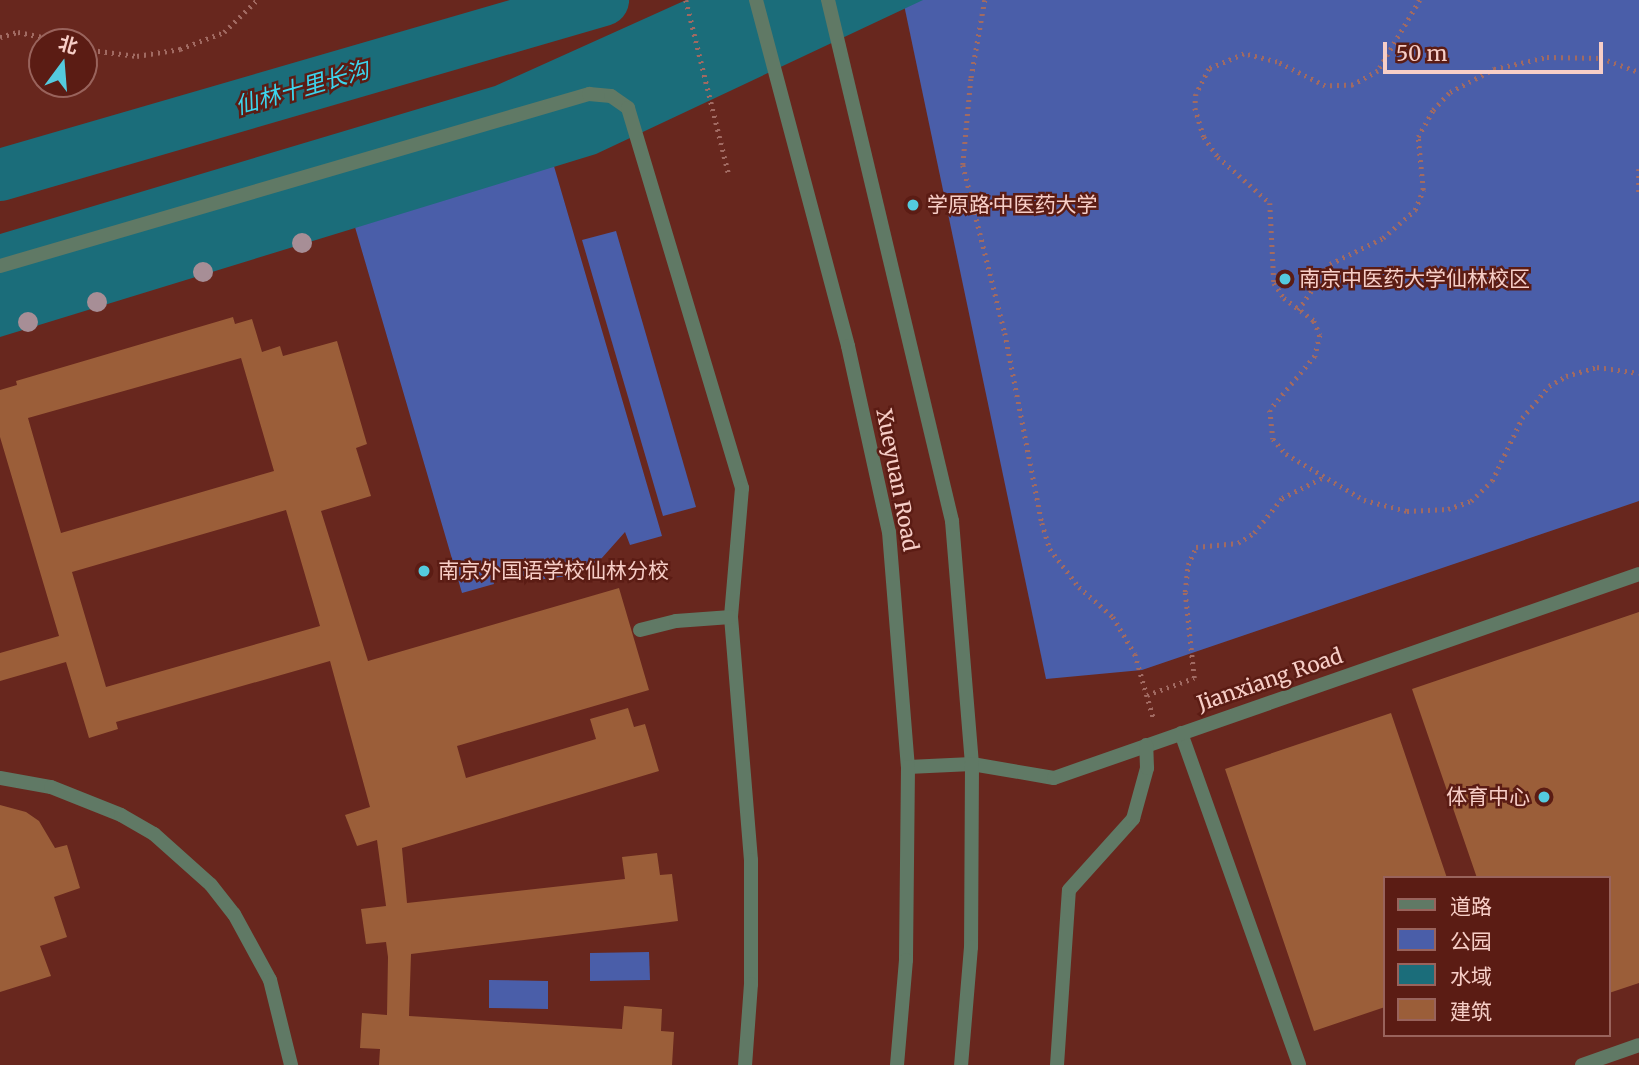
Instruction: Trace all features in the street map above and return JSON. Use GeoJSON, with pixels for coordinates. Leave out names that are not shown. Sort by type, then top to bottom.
{"type":"FeatureCollection","features":[{"type":"Feature","properties":{"kind":"street","name":"Xueyuan Road"},"geometry":{"type":"LineString","coordinates":[[756,0],[848,346],[889,532],[908,767],[906,960],[897,1065]]}},
{"type":"Feature","properties":{"kind":"street","name":"Xueyuan Road"},"geometry":{"type":"LineString","coordinates":[[828,0],[952,521],[972,764],[971,947],[961,1065]]}},
{"type":"Feature","properties":{"kind":"street"},"geometry":{"type":"LineString","coordinates":[[0,266],[589,94],[611,96],[634,117],[741,488],[731,617],[751,860],[751,984],[745,1065]]}},
{"type":"Feature","properties":{"kind":"street","name":"Jianxiang Road"},"geometry":{"type":"LineString","coordinates":[[908,767],[972,764],[1054,778],[1639,574]]}},
{"type":"Feature","properties":{"kind":"street"},"geometry":{"type":"LineString","coordinates":[[640,630],[676,621],[731,617]]}},
{"type":"Feature","properties":{"kind":"street"},"geometry":{"type":"LineString","coordinates":[[1181,733],[1299,1065]]}},
{"type":"Feature","properties":{"kind":"street"},"geometry":{"type":"LineString","coordinates":[[1057,1065],[1069,890],[1133,819],[1153,743]]}},
{"type":"Feature","properties":{"kind":"street"},"geometry":{"type":"LineString","coordinates":[[0,778],[87,799],[154,834],[184,858],[218,895],[254,947],[282,1016],[291,1065]]}},
{"type":"Feature","properties":{"kind":"street"},"geometry":{"type":"LineString","coordinates":[[1582,1065],[1639,1045]]}},
{"type":"Feature","properties":{"kind":"path"},"geometry":{"type":"LineString","coordinates":[[98,51],[137,56],[180,49],[224,32],[257,0]]}},
{"type":"Feature","properties":{"kind":"path"},"geometry":{"type":"LineString","coordinates":[[687,0],[729,176]]}},
{"type":"Feature","properties":{"kind":"path"},"geometry":{"type":"LineString","coordinates":[[985,0],[971,79],[963,165],[1008,346],[1042,523],[1050,549],[1079,587],[1113,617],[1135,654],[1147,695],[1153,743]]}},
{"type":"Feature","properties":{"kind":"path"},"geometry":{"type":"LineString","coordinates":[[1420,0],[1378,71],[1353,85],[1325,86],[1276,62],[1244,54],[1219,61],[1201,81],[1195,108],[1204,137],[1218,157],[1270,203],[1274,283],[1318,328],[1319,350],[1275,400],[1270,430],[1286,454],[1324,477],[1386,507],[1427,511],[1460,506],[1492,481],[1522,418],[1549,386],[1566,376],[1597,367],[1639,373]]}},
{"type":"Feature","properties":{"kind":"path"},"geometry":{"type":"LineString","coordinates":[[0,37],[18,32],[28,34]]}},
{"type":"Feature","properties":{"kind":"path"},"geometry":{"type":"LineString","coordinates":[[1298,310],[1330,264],[1383,238],[1415,210],[1423,190],[1418,137],[1433,110],[1451,92],[1494,69],[1546,57],[1601,58],[1639,72]]}},
{"type":"Feature","properties":{"kind":"path"},"geometry":{"type":"LineString","coordinates":[[1639,169],[1639,192]]}},
{"type":"Feature","properties":{"kind":"path"},"geometry":{"type":"LineString","coordinates":[[1147,695],[1194,678],[1185,592],[1188,565],[1196,547],[1238,544],[1254,533],[1282,498],[1324,477]]}},
{"type":"Feature","properties":{"kind":"green space"},"geometry":{"type":"Polygon","coordinates":[[[903,0],[1639,0],[1639,501],[1142,670],[1046,679],[903,0]]]}},
{"type":"Feature","properties":{"kind":"green space"},"geometry":{"type":"Polygon","coordinates":[[[551,156],[662,536],[630,545],[625,532],[601,559],[568,576],[529,581],[491,571],[494,584],[462,593],[350,210],[551,156]]]}},
{"type":"Feature","properties":{"kind":"green space"},"geometry":{"type":"Polygon","coordinates":[[[616,231],[696,507],[663,516],[582,240],[616,231]]]}},
{"type":"Feature","properties":{"kind":"green space"},"geometry":{"type":"Polygon","coordinates":[[[649,952],[650,980],[590,981],[590,953],[649,952]]]}},
{"type":"Feature","properties":{"kind":"green space"},"geometry":{"type":"Polygon","coordinates":[[[489,980],[548,981],[548,1009],[489,1008],[489,980]]]}},
{"type":"Feature","properties":{"kind":"water"},"geometry":{"type":"Polygon","coordinates":[[[686,0],[923,0],[596,154],[0,337],[0,234],[495,86],[686,0]]]}},
{"type":"Feature","properties":{"kind":"building"},"geometry":{"type":"Polygon","coordinates":[[[233,317],[235,324],[252,319],[262,352],[280,346],[283,356],[337,341],[367,444],[356,448],[371,496],[321,511],[368,661],[619,588],[649,690],[457,746],[466,778],[596,739],[590,719],[628,708],[634,727],[645,724],[659,771],[402,848],[407,903],[625,879],[622,857],[657,853],[660,875],[672,874],[678,921],[411,954],[409,1016],[622,1029],[624,1006],[662,1009],[661,1031],[674,1032],[672,1065],[379,1065],[380,1049],[360,1048],[362,1013],[387,1015],[388,957],[386,942],[366,944],[361,909],[386,906],[377,840],[357,846],[345,815],[370,807],[330,661],[116,722],[118,729],[89,738],[66,662],[0,681],[0,653],[59,636],[0,437],[0,390],[17,385],[16,381],[233,317]],[[241,358],[28,418],[61,533],[274,471],[241,358]],[[286,510],[72,572],[106,687],[320,626],[286,510]]]}},
{"type":"Feature","properties":{"kind":"building","name":"体育中心"},"geometry":{"type":"Polygon","coordinates":[[[1639,612],[1639,983],[1611,992],[1611,876],[1476,876],[1412,689],[1639,612]]]}},
{"type":"Feature","properties":{"kind":"building","name":"体育中心"},"geometry":{"type":"Polygon","coordinates":[[[1391,713],[1446,876],[1384,876],[1384,1007],[1314,1031],[1225,769],[1391,713]]]}},
{"type":"Feature","properties":{"kind":"building"},"geometry":{"type":"Polygon","coordinates":[[[0,805],[26,812],[39,821],[55,848],[67,845],[80,888],[54,897],[67,937],[40,946],[51,976],[0,992],[0,805]]]}},
{"type":"Feature","properties":{"kind":"waterway","name":"仙林十里长沟"},"geometry":{"type":"LineString","coordinates":[[0,175],[603,0]]}},
{"type":"Feature","properties":{"kind":"place","name":"学原路·中医药大学"},"geometry":{"type":"Point","coordinates":[913,205]}},
{"type":"Feature","properties":{"kind":"place","name":"南京中医药大学仙林校区"},"geometry":{"type":"Point","coordinates":[1285,279]}},
{"type":"Feature","properties":{"kind":"place","name":"南京外国语学校仙林分校"},"geometry":{"type":"Point","coordinates":[424,571]}},
{"type":"Feature","properties":{"kind":"place","name":"体育中心"},"geometry":{"type":"Point","coordinates":[1544,797]}}]}
